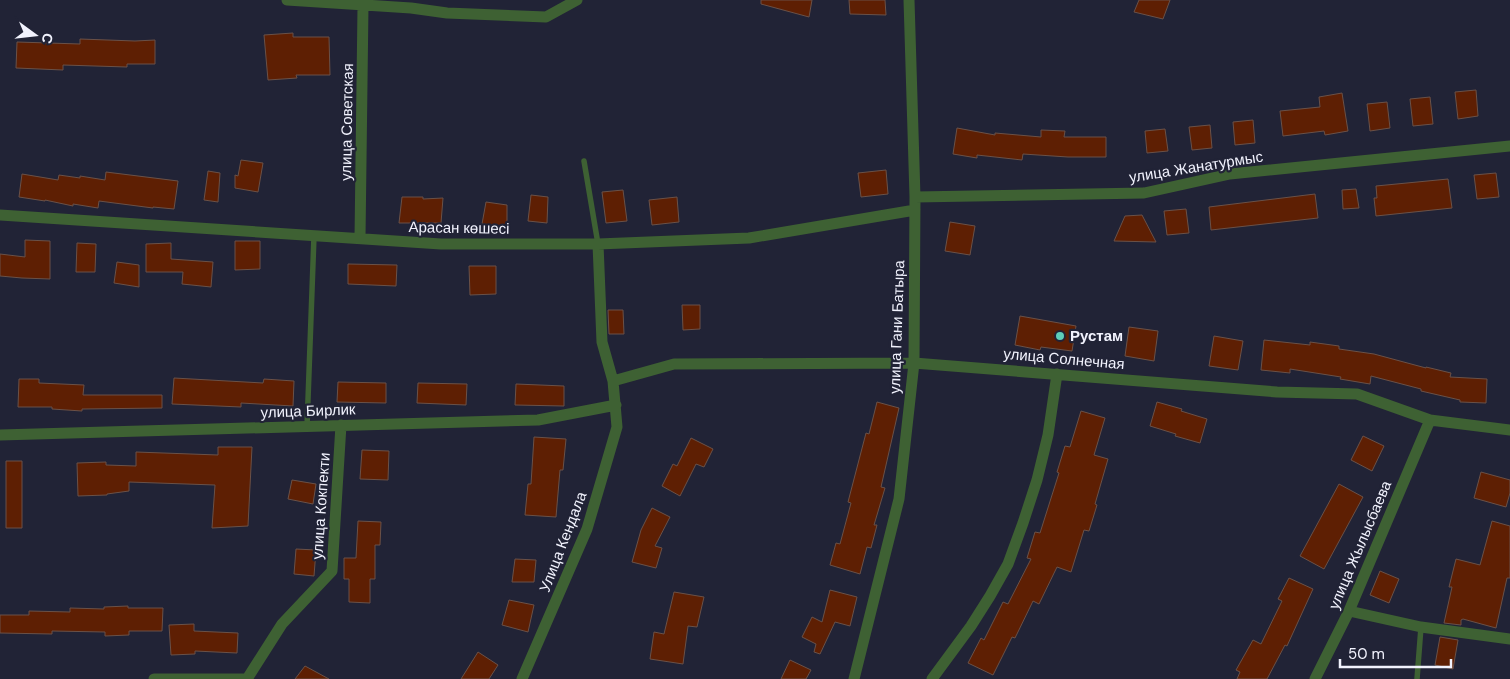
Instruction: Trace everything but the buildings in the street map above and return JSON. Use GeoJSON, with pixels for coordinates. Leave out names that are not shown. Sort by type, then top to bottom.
{"type":"FeatureCollection","features":[{"type":"Feature","properties":{"kind":"street"},"geometry":{"type":"LineString","coordinates":[[287,0],[363,6],[412,4],[447,13],[546,16],[577,0]]}},
{"type":"Feature","properties":{"kind":"street","name":"улица Гани Батыра"},"geometry":{"type":"LineString","coordinates":[[854,679],[899,499],[914,362],[916,197],[909,0]]}},
{"type":"Feature","properties":{"kind":"street","name":"улица Советская"},"geometry":{"type":"LineString","coordinates":[[360,238],[363,6]]}},
{"type":"Feature","properties":{"kind":"street","name":"улица Жанатурмыс"},"geometry":{"type":"LineString","coordinates":[[916,197],[1144,193],[1230,174],[1510,146]]}},
{"type":"Feature","properties":{"kind":"street","name":"Арасан көшесі"},"geometry":{"type":"LineString","coordinates":[[0,215],[442,244],[598,244],[749,238],[915,210]]}},
{"type":"Feature","properties":{"kind":"street","name":"Улица Кендала"},"geometry":{"type":"LineString","coordinates":[[522,679],[587,529],[617,427],[613,381],[602,342],[598,244]]}},
{"type":"Feature","properties":{"kind":"street","name":"улица Солнечная"},"geometry":{"type":"LineString","coordinates":[[613,381],[674,364],[914,362],[1277,392],[1357,394],[1430,420],[1510,430]]}},
{"type":"Feature","properties":{"kind":"street"},"geometry":{"type":"LineString","coordinates":[[932,679],[981,611],[1008,564],[1037,480],[1048,436],[1058,374]]}},
{"type":"Feature","properties":{"kind":"street","name":"улица Бирлик"},"geometry":{"type":"LineString","coordinates":[[0,435],[538,420],[616,405]]}},
{"type":"Feature","properties":{"kind":"street","name":"улица Жылысбаева"},"geometry":{"type":"LineString","coordinates":[[1316,679],[1349,611],[1430,420]]}},
{"type":"Feature","properties":{"kind":"street","name":"улица Кокпекти"},"geometry":{"type":"LineString","coordinates":[[247,679],[282,624],[332,571],[342,425]]}},
{"type":"Feature","properties":{"kind":"street"},"geometry":{"type":"LineString","coordinates":[[1349,611],[1422,627],[1510,639]]}},
{"type":"Feature","properties":{"kind":"street"},"geometry":{"type":"LineString","coordinates":[[154,679],[247,679]]}},
{"type":"Feature","properties":{"kind":"lane"},"geometry":{"type":"LineString","coordinates":[[584,161],[598,244]]}},
{"type":"Feature","properties":{"kind":"lane"},"geometry":{"type":"LineString","coordinates":[[307,427],[314,236]]}},
{"type":"Feature","properties":{"kind":"lane"},"geometry":{"type":"LineString","coordinates":[[1417,679],[1422,627]]}},
{"type":"Feature","properties":{"kind":"place","name":"Рустам"},"geometry":{"type":"Point","coordinates":[1060,336]}}]}
